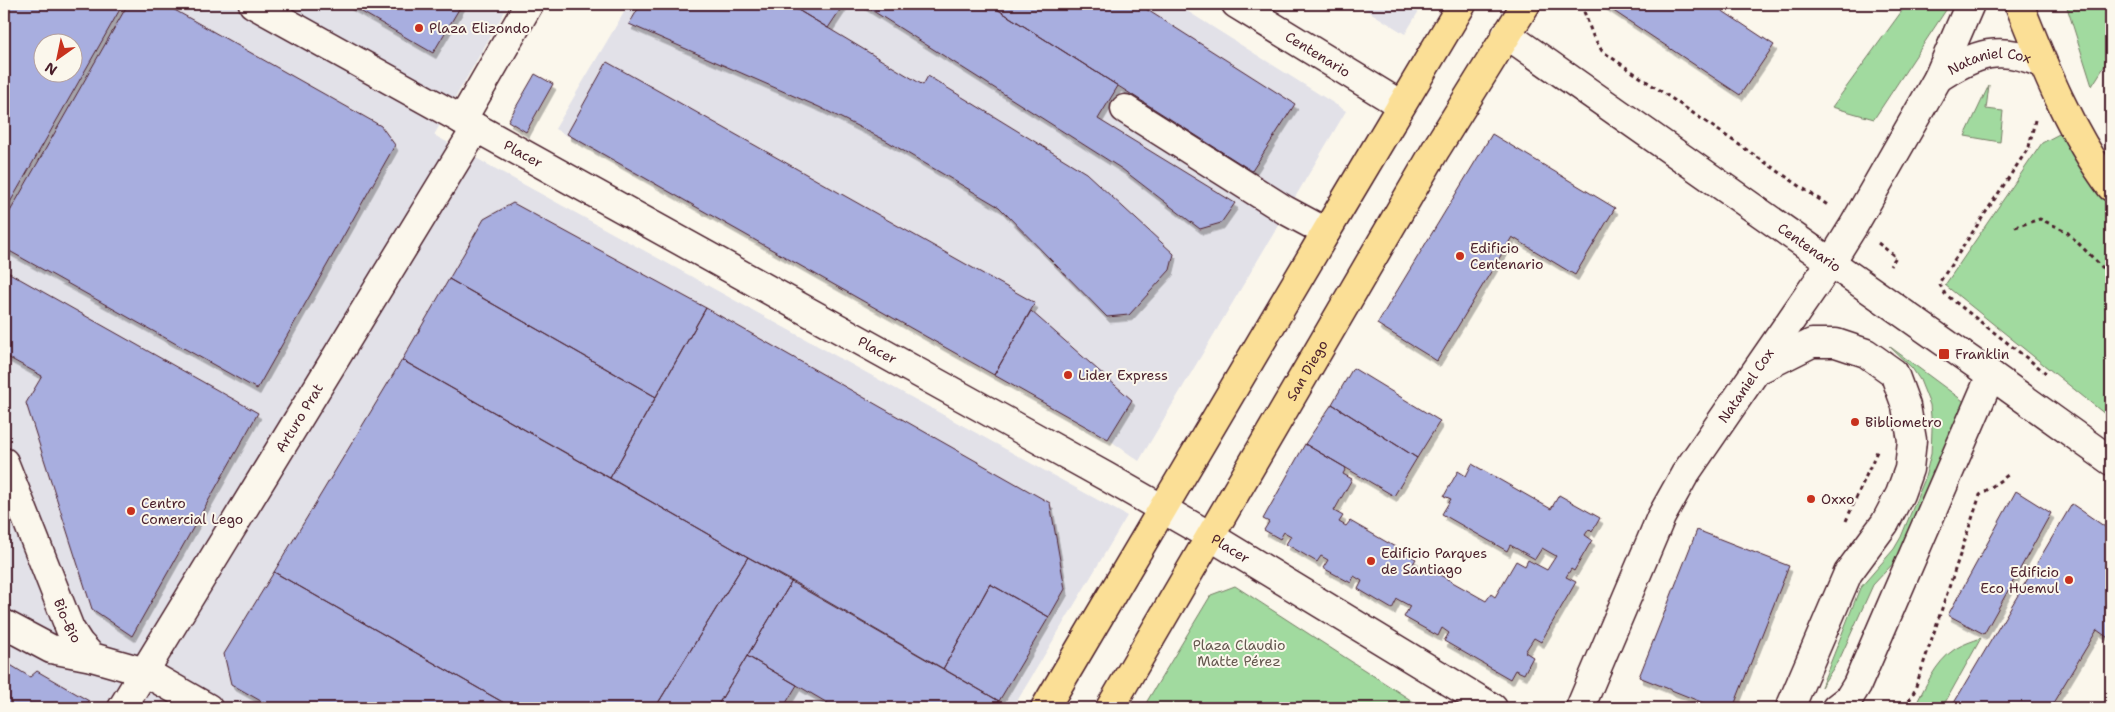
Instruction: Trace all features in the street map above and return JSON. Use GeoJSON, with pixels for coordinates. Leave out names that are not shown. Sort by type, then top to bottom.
{"type":"FeatureCollection","features":[{"type":"Feature","properties":{"kind":"main road"},"geometry":{"type":"LineString","coordinates":[[1045,708],[1462,4]]}},
{"type":"Feature","properties":{"kind":"main road","name":"San Diego"},"geometry":{"type":"LineString","coordinates":[[1110,708],[1436,149],[1526,4]]}},
{"type":"Feature","properties":{"kind":"main road"},"geometry":{"type":"LineString","coordinates":[[2019,4],[2043,64],[2075,130],[2099,171],[2111,187]]}},
{"type":"Feature","properties":{"kind":"street","name":"Placer"},"geometry":{"type":"LineString","coordinates":[[253,4],[1210,536],[1493,708]]}},
{"type":"Feature","properties":{"kind":"street","name":"Arturo Prat"},"geometry":{"type":"LineString","coordinates":[[122,708],[469,124],[529,4]]}},
{"type":"Feature","properties":{"kind":"street","name":"Centenario"},"geometry":{"type":"LineString","coordinates":[[1236,4],[1401,105]]}},
{"type":"Feature","properties":{"kind":"street","name":"Nataniel Cox"},"geometry":{"type":"LineString","coordinates":[[1580,708],[1661,517],[1685,474],[1831,262],[1938,78],[1970,4]]}},
{"type":"Feature","properties":{"kind":"street","name":"Centenario"},"geometry":{"type":"LineString","coordinates":[[1506,34],[1991,374],[2111,461]]}},
{"type":"Feature","properties":{"kind":"street","name":"Nataniel Cox"},"geometry":{"type":"LineString","coordinates":[[1938,78],[1963,62],[1984,54],[2007,52],[2026,56],[2043,64]]}},
{"type":"Feature","properties":{"kind":"street"},"geometry":{"type":"LineString","coordinates":[[1125,109],[1285,210],[1326,232]]}},
{"type":"Feature","properties":{"kind":"street"},"geometry":{"type":"LineString","coordinates":[[1757,371],[1812,343],[1836,343],[1866,353],[1894,374],[1906,406],[1912,440],[1909,469],[1900,494],[1885,523],[1848,573],[1790,708]]}},
{"type":"Feature","properties":{"kind":"street"},"geometry":{"type":"LineString","coordinates":[[1836,708],[1849,698],[1858,685],[1991,374]]}},
{"type":"Feature","properties":{"kind":"street","name":"Bio-Bio"},"geometry":{"type":"LineString","coordinates":[[4,462],[70,629],[78,642],[92,656],[145,672],[208,708]]}},
{"type":"Feature","properties":{"kind":"street"},"geometry":{"type":"LineString","coordinates":[[4,624],[51,649],[92,656]]}},
{"type":"Feature","properties":{"kind":"path"},"geometry":{"type":"LineString","coordinates":[[2036,112],[2029,147],[1940,283],[1945,294],[2049,376]]}},
{"type":"Feature","properties":{"kind":"path"},"geometry":{"type":"LineString","coordinates":[[2015,228],[2040,219],[2066,231],[2111,276]]}},
{"type":"Feature","properties":{"kind":"path"},"geometry":{"type":"LineString","coordinates":[[1905,708],[1914,692],[1980,495],[2008,475]]}},
{"type":"Feature","properties":{"kind":"shaded area"},"geometry":{"type":"Polygon","coordinates":[[[4,4],[509,4],[434,135],[1127,516],[1013,708],[4,708],[4,4]]]}},
{"type":"Feature","properties":{"kind":"shaded area"},"geometry":{"type":"Polygon","coordinates":[[[629,4],[1176,4],[1346,111],[1139,461],[1108,439],[555,129],[629,4]]]}},
{"type":"Feature","properties":{"kind":"shaded area"},"geometry":{"type":"Polygon","coordinates":[[[1357,4],[1423,4],[1405,34],[1357,4]]]}},
{"type":"Feature","properties":{"kind":"green space"},"geometry":{"type":"Polygon","coordinates":[[[1907,4],[1950,4],[1874,119],[1832,107],[1907,4]]]}},
{"type":"Feature","properties":{"kind":"green space"},"geometry":{"type":"Polygon","coordinates":[[[2066,4],[2111,4],[2111,56],[2092,86],[2066,4]]]}},
{"type":"Feature","properties":{"kind":"green space"},"geometry":{"type":"Polygon","coordinates":[[[1989,85],[1986,109],[2003,111],[2000,142],[1965,136],[1989,85]]]}},
{"type":"Feature","properties":{"kind":"green space"},"geometry":{"type":"Polygon","coordinates":[[[2061,133],[2111,209],[2111,419],[1945,285],[2042,143],[2061,133]]]}},
{"type":"Feature","properties":{"kind":"green space"},"geometry":{"type":"Polygon","coordinates":[[[1889,346],[1966,403],[1899,557],[1873,585],[1840,658],[1821,687],[1860,588],[1894,549],[1901,537],[1924,481],[1931,454],[1932,429],[1930,405],[1920,380],[1912,368],[1889,346]]]}},
{"type":"Feature","properties":{"kind":"green space","name":"Plaza Claudio Matte Pérez"},"geometry":{"type":"Polygon","coordinates":[[[1235,586],[1423,708],[1143,708],[1211,595],[1235,586]]]}},
{"type":"Feature","properties":{"kind":"green space"},"geometry":{"type":"Polygon","coordinates":[[[1981,638],[1942,708],[1914,708],[1936,668],[1948,654],[1965,644],[1981,638]]]}},
{"type":"Feature","properties":{"kind":"building"},"geometry":{"type":"Polygon","coordinates":[[[4,4],[123,4],[82,76],[82,32],[32,32],[32,82],[79,82],[4,213],[4,4]]]}},
{"type":"Feature","properties":{"kind":"building"},"geometry":{"type":"Polygon","coordinates":[[[128,4],[164,4],[381,126],[395,145],[257,389],[4,248],[4,222],[128,4]]]}},
{"type":"Feature","properties":{"kind":"building","name":"Plaza Elizondo"},"geometry":{"type":"Polygon","coordinates":[[[348,4],[462,4],[433,53],[348,4]]]}},
{"type":"Feature","properties":{"kind":"building"},"geometry":{"type":"Polygon","coordinates":[[[641,4],[699,4],[703,7],[705,4],[788,4],[923,85],[928,76],[1086,173],[1174,254],[1170,270],[1129,315],[1107,317],[999,207],[885,140],[819,107],[629,24],[641,4]]]}},
{"type":"Feature","properties":{"kind":"building"},"geometry":{"type":"Polygon","coordinates":[[[788,4],[844,4],[828,28],[788,4]]]}},
{"type":"Feature","properties":{"kind":"building"},"geometry":{"type":"Polygon","coordinates":[[[862,4],[989,4],[1118,86],[1098,119],[1235,203],[1221,223],[1200,229],[1122,169],[862,4]]]}},
{"type":"Feature","properties":{"kind":"building"},"geometry":{"type":"Polygon","coordinates":[[[989,4],[1138,4],[1295,104],[1252,171],[989,4]]]}},
{"type":"Feature","properties":{"kind":"building"},"geometry":{"type":"Polygon","coordinates":[[[1603,4],[1712,4],[1774,45],[1740,95],[1603,4]]]}},
{"type":"Feature","properties":{"kind":"building"},"geometry":{"type":"Polygon","coordinates":[[[607,62],[1035,303],[994,375],[567,134],[607,62]]]}},
{"type":"Feature","properties":{"kind":"building"},"geometry":{"type":"Polygon","coordinates":[[[535,74],[553,84],[526,132],[508,121],[535,74]]]}},
{"type":"Feature","properties":{"kind":"building","name":"Edificio Centenario"},"geometry":{"type":"Polygon","coordinates":[[[1492,134],[1615,208],[1575,275],[1512,237],[1437,361],[1377,324],[1492,134]]]}},
{"type":"Feature","properties":{"kind":"building"},"geometry":{"type":"Polygon","coordinates":[[[513,203],[706,308],[656,397],[449,279],[484,219],[513,203]]]}},
{"type":"Feature","properties":{"kind":"building","name":"Centro Comercial Lego"},"geometry":{"type":"Polygon","coordinates":[[[4,270],[258,413],[132,636],[92,609],[26,403],[42,376],[4,355],[4,270]]]}},
{"type":"Feature","properties":{"kind":"building"},"geometry":{"type":"Polygon","coordinates":[[[449,279],[656,397],[610,478],[402,360],[449,279]]]}},
{"type":"Feature","properties":{"kind":"building"},"geometry":{"type":"Polygon","coordinates":[[[706,308],[1050,503],[1065,589],[1049,617],[990,584],[943,669],[610,478],[706,308]]]}},
{"type":"Feature","properties":{"kind":"building"},"geometry":{"type":"Polygon","coordinates":[[[1031,311],[1132,400],[1108,439],[994,375],[1031,311]]]}},
{"type":"Feature","properties":{"kind":"building"},"geometry":{"type":"Polygon","coordinates":[[[402,360],[748,557],[655,708],[513,708],[274,572],[402,360]]]}},
{"type":"Feature","properties":{"kind":"building"},"geometry":{"type":"Polygon","coordinates":[[[1353,368],[1440,421],[1417,458],[1332,404],[1353,368]]]}},
{"type":"Feature","properties":{"kind":"building"},"geometry":{"type":"Polygon","coordinates":[[[1332,404],[1417,458],[1394,496],[1305,444],[1332,404]]]}},
{"type":"Feature","properties":{"kind":"building","name":"Edificio Parques de Santiago"},"geometry":{"type":"Polygon","coordinates":[[[1305,444],[1346,468],[1343,474],[1352,479],[1334,511],[1343,516],[1339,522],[1346,526],[1350,521],[1416,559],[1411,567],[1421,573],[1424,566],[1486,601],[1491,594],[1495,597],[1516,561],[1525,566],[1528,560],[1547,570],[1556,556],[1542,548],[1535,559],[1510,545],[1507,551],[1442,514],[1451,499],[1444,496],[1458,471],[1466,476],[1472,464],[1551,509],[1559,495],[1600,518],[1592,532],[1589,529],[1585,535],[1592,540],[1574,571],[1571,569],[1566,577],[1576,582],[1541,642],[1534,638],[1525,652],[1533,657],[1524,674],[1515,670],[1510,679],[1444,641],[1449,633],[1442,628],[1438,636],[1404,617],[1410,606],[1397,599],[1392,609],[1358,589],[1362,581],[1354,576],[1351,583],[1323,568],[1328,560],[1321,556],[1317,562],[1286,544],[1291,536],[1284,532],[1280,539],[1264,530],[1269,522],[1263,519],[1305,444]]]}},
{"type":"Feature","properties":{"kind":"building"},"geometry":{"type":"Polygon","coordinates":[[[2016,491],[2051,513],[1984,634],[1948,615],[2016,491]]]}},
{"type":"Feature","properties":{"kind":"building","name":"Edificio Eco Huemul"},"geometry":{"type":"Polygon","coordinates":[[[2072,504],[2111,531],[2111,640],[2097,630],[2050,708],[1951,708],[2072,504]]]}},
{"type":"Feature","properties":{"kind":"building"},"geometry":{"type":"Polygon","coordinates":[[[1697,530],[1789,566],[1733,708],[1716,708],[1639,677],[1697,530]]]}},
{"type":"Feature","properties":{"kind":"building"},"geometry":{"type":"Polygon","coordinates":[[[748,557],[792,581],[716,708],[655,708],[748,557]]]}},
{"type":"Feature","properties":{"kind":"building"},"geometry":{"type":"Polygon","coordinates":[[[274,572],[513,708],[273,708],[231,684],[224,654],[274,572]]]}},
{"type":"Feature","properties":{"kind":"building"},"geometry":{"type":"Polygon","coordinates":[[[792,581],[999,701],[995,708],[836,708],[747,656],[792,581]]]}},
{"type":"Feature","properties":{"kind":"building"},"geometry":{"type":"Polygon","coordinates":[[[990,584],[1049,617],[999,701],[943,669],[990,584]]]}},
{"type":"Feature","properties":{"kind":"building"},"geometry":{"type":"Polygon","coordinates":[[[747,656],[797,685],[783,708],[716,708],[747,656]]]}},
{"type":"Feature","properties":{"kind":"building"},"geometry":{"type":"Polygon","coordinates":[[[4,661],[30,677],[37,671],[89,701],[84,708],[4,708],[4,661]]]}},
{"type":"Feature","properties":{"kind":"place","name":"Plaza Elizondo"},"geometry":{"type":"Point","coordinates":[419,28]}},
{"type":"Feature","properties":{"kind":"place","name":"Edificio Centenario"},"geometry":{"type":"Point","coordinates":[1460,256]}},
{"type":"Feature","properties":{"kind":"place","name":"Franklin"},"geometry":{"type":"Point","coordinates":[1944,354]}},
{"type":"Feature","properties":{"kind":"place","name":"Lider Express"},"geometry":{"type":"Point","coordinates":[1068,375]}},
{"type":"Feature","properties":{"kind":"place","name":"Bibliometro"},"geometry":{"type":"Point","coordinates":[1855,422]}},
{"type":"Feature","properties":{"kind":"place","name":"Oxxo"},"geometry":{"type":"Point","coordinates":[1811,499]}},
{"type":"Feature","properties":{"kind":"place","name":"Centro Comercial Lego"},"geometry":{"type":"Point","coordinates":[131,511]}},
{"type":"Feature","properties":{"kind":"place","name":"Edificio Parques de Santiago"},"geometry":{"type":"Point","coordinates":[1371,561]}},
{"type":"Feature","properties":{"kind":"place","name":"Edificio Eco Huemul"},"geometry":{"type":"Point","coordinates":[2069,580]}}]}
